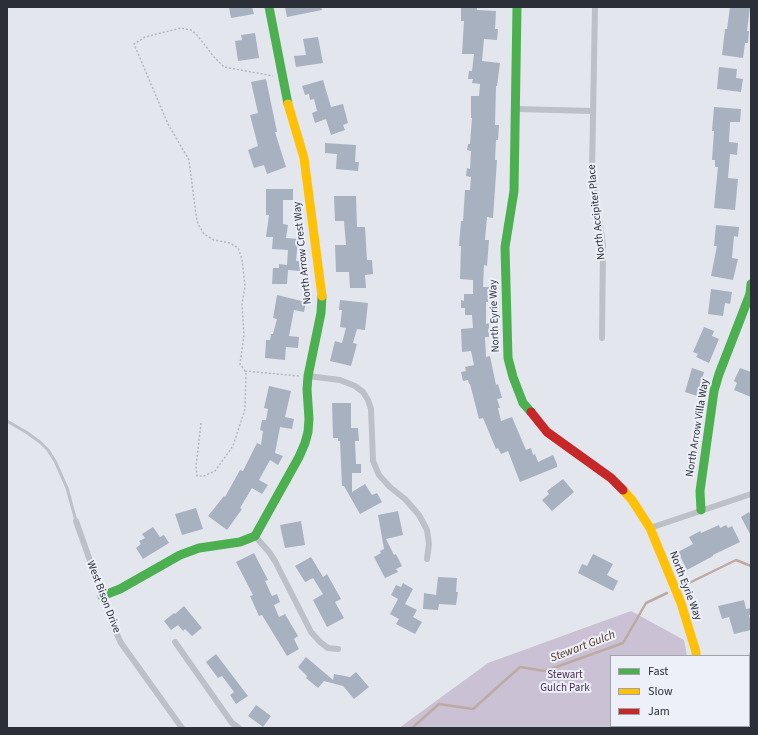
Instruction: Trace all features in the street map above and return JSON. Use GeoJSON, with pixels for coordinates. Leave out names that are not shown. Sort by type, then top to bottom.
{"type":"FeatureCollection","features":[{"type":"Feature","properties":{"kind":"street","name":"North Arrow Crest Way"},"geometry":{"type":"LineString","coordinates":[[255,536],[299,457],[305,443],[309,419],[305,376],[321,313],[322,299],[304,158],[286,97],[270,7]]}},
{"type":"Feature","properties":{"kind":"street","name":"North Eyrie Way"},"geometry":{"type":"LineString","coordinates":[[517,7],[514,190],[505,247],[508,358],[513,377],[523,403],[547,432],[611,478],[632,500],[650,528],[681,604],[696,655]]}},
{"type":"Feature","properties":{"kind":"street","name":"North Accipiter Place"},"geometry":{"type":"LineString","coordinates":[[595,7],[592,172],[603,245],[602,338]]}},
{"type":"Feature","properties":{"kind":"street"},"geometry":{"type":"LineString","coordinates":[[516,109],[593,111]]}},
{"type":"Feature","properties":{"kind":"street","name":"North Arrow Villa Way"},"geometry":{"type":"LineString","coordinates":[[701,510],[700,491],[714,391],[719,374],[750,294],[751,284]]}},
{"type":"Feature","properties":{"kind":"street"},"geometry":{"type":"LineString","coordinates":[[305,376],[340,380],[355,386],[363,392],[371,409],[373,461],[379,475],[390,487],[405,499],[419,515],[427,530],[427,559]]}},
{"type":"Feature","properties":{"kind":"street"},"geometry":{"type":"LineString","coordinates":[[650,528],[751,494]]}},
{"type":"Feature","properties":{"kind":"street","name":"West Bison Drive"},"geometry":{"type":"LineString","coordinates":[[76,521],[113,626],[121,643],[182,728]]}},
{"type":"Feature","properties":{"kind":"street"},"geometry":{"type":"LineString","coordinates":[[102,596],[120,589],[180,555],[199,548],[240,542],[255,536],[275,561],[311,632],[328,648],[338,649]]}},
{"type":"Feature","properties":{"kind":"street"},"geometry":{"type":"LineString","coordinates":[[175,642],[232,723],[239,728]]}},
{"type":"Feature","properties":{"kind":"lane"},"geometry":{"type":"LineString","coordinates":[[7,422],[26,432],[48,450],[55,461],[67,488],[76,521]]}},
{"type":"Feature","properties":{"kind":"path"},"geometry":{"type":"LineString","coordinates":[[201,423],[196,467],[197,476],[204,476],[215,471],[233,446],[245,409],[245,371],[240,364],[244,335],[242,304],[244,286],[242,259],[238,248],[230,243],[214,240],[204,234],[198,224],[190,160],[168,124],[134,44],[145,37],[181,28],[191,30],[224,67],[276,76]]}},
{"type":"Feature","properties":{"kind":"path"},"geometry":{"type":"LineString","coordinates":[[245,371],[305,376]]}},
{"type":"Feature","properties":{"kind":"green space","name":"Stewart Gulch Park"},"geometry":{"type":"Polygon","coordinates":[[[631,611],[684,640],[687,655],[610,655],[610,727],[676,727],[399,728],[488,663],[631,611]]]}},
{"type":"Feature","properties":{"kind":"green space"},"geometry":{"type":"Polygon","coordinates":[[[751,650],[751,728],[709,728],[750,727],[750,655],[748,655],[751,650]]]}},
{"type":"Feature","properties":{"kind":"building"},"geometry":{"type":"Polygon","coordinates":[[[229,7],[252,7],[254,14],[231,18],[229,7]]]}},
{"type":"Feature","properties":{"kind":"building"},"geometry":{"type":"Polygon","coordinates":[[[285,7],[321,7],[322,10],[287,17],[285,7]]]}},
{"type":"Feature","properties":{"kind":"building"},"geometry":{"type":"Polygon","coordinates":[[[461,7],[477,7],[477,10],[496,11],[495,29],[498,29],[497,40],[484,39],[482,61],[500,63],[496,86],[495,125],[499,125],[498,140],[496,140],[495,160],[497,160],[493,218],[487,217],[485,240],[489,240],[487,266],[484,265],[483,287],[489,287],[488,302],[486,302],[486,324],[489,323],[489,337],[485,337],[486,357],[490,356],[496,385],[498,384],[502,398],[497,399],[500,408],[498,408],[501,421],[512,417],[526,450],[531,448],[533,455],[535,454],[538,462],[553,455],[557,464],[557,467],[520,482],[508,451],[501,454],[498,448],[496,449],[483,418],[479,419],[470,384],[468,380],[463,381],[461,372],[466,371],[465,367],[474,365],[471,351],[462,352],[461,329],[473,328],[472,315],[465,315],[465,308],[461,308],[461,300],[464,301],[464,294],[473,294],[473,280],[460,279],[461,246],[459,246],[461,221],[463,221],[465,190],[470,190],[471,177],[466,176],[467,168],[470,169],[471,151],[467,150],[468,144],[470,144],[472,118],[471,96],[479,96],[480,84],[472,83],[473,79],[468,79],[469,71],[472,71],[474,54],[462,54],[464,21],[461,21],[461,7]]]}},
{"type":"Feature","properties":{"kind":"building"},"geometry":{"type":"Polygon","coordinates":[[[730,7],[750,7],[747,31],[749,31],[748,43],[745,43],[743,58],[722,55],[725,29],[727,29],[730,7]]]}},
{"type":"Feature","properties":{"kind":"building"},"geometry":{"type":"Polygon","coordinates":[[[255,33],[259,58],[238,61],[235,41],[242,40],[241,35],[255,33]]]}},
{"type":"Feature","properties":{"kind":"building"},"geometry":{"type":"Polygon","coordinates":[[[318,37],[323,63],[296,67],[294,56],[306,55],[303,39],[318,37]]]}},
{"type":"Feature","properties":{"kind":"building"},"geometry":{"type":"Polygon","coordinates":[[[719,67],[737,69],[736,78],[743,79],[741,92],[717,89],[719,67]]]}},
{"type":"Feature","properties":{"kind":"building"},"geometry":{"type":"Polygon","coordinates":[[[266,79],[277,132],[275,132],[286,167],[267,174],[264,165],[254,168],[248,150],[258,146],[250,115],[258,113],[251,82],[266,79]]]}},
{"type":"Feature","properties":{"kind":"building"},"geometry":{"type":"Polygon","coordinates":[[[323,80],[331,107],[343,104],[348,123],[343,125],[345,130],[331,135],[326,119],[315,123],[312,113],[317,111],[314,99],[310,100],[309,94],[305,95],[302,86],[323,80]]]}},
{"type":"Feature","properties":{"kind":"building"},"geometry":{"type":"Polygon","coordinates":[[[714,107],[741,109],[740,122],[730,122],[729,142],[738,143],[737,155],[730,154],[728,178],[738,179],[735,210],[714,208],[718,167],[715,167],[715,160],[712,160],[714,107]]]}},
{"type":"Feature","properties":{"kind":"building"},"geometry":{"type":"Polygon","coordinates":[[[325,143],[356,145],[355,162],[359,162],[358,171],[336,169],[337,154],[325,153],[325,143]]]}},
{"type":"Feature","properties":{"kind":"building"},"geometry":{"type":"Polygon","coordinates":[[[266,189],[293,189],[293,200],[283,200],[283,224],[288,225],[286,238],[298,239],[296,261],[300,261],[300,271],[288,270],[287,284],[272,284],[273,268],[279,268],[279,264],[287,265],[288,250],[272,249],[273,237],[266,237],[269,215],[266,215],[266,189]]]}},
{"type":"Feature","properties":{"kind":"building"},"geometry":{"type":"Polygon","coordinates":[[[334,196],[356,196],[357,227],[365,227],[367,260],[372,260],[373,274],[365,275],[366,288],[350,288],[349,272],[336,272],[335,245],[346,245],[344,221],[335,221],[334,196]]]}},
{"type":"Feature","properties":{"kind":"building"},"geometry":{"type":"Polygon","coordinates":[[[716,225],[739,227],[738,237],[734,236],[732,258],[738,259],[733,280],[711,276],[717,246],[714,246],[716,225]]]}},
{"type":"Feature","properties":{"kind":"building"},"geometry":{"type":"Polygon","coordinates":[[[711,289],[732,292],[730,304],[725,303],[723,316],[708,314],[711,289]]]}},
{"type":"Feature","properties":{"kind":"building"},"geometry":{"type":"Polygon","coordinates":[[[277,295],[306,302],[304,312],[294,310],[289,336],[299,337],[298,348],[286,347],[285,360],[265,358],[266,340],[270,340],[277,319],[273,318],[277,295]]]}},
{"type":"Feature","properties":{"kind":"building"},"geometry":{"type":"Polygon","coordinates":[[[340,300],[368,303],[365,330],[357,329],[353,343],[357,344],[351,366],[330,361],[335,341],[342,343],[346,328],[340,327],[342,310],[339,310],[340,300]]]}},
{"type":"Feature","properties":{"kind":"building"},"geometry":{"type":"Polygon","coordinates":[[[704,327],[714,331],[712,336],[719,339],[709,363],[696,357],[698,354],[693,352],[704,327]]]}},
{"type":"Feature","properties":{"kind":"building"},"geometry":{"type":"Polygon","coordinates":[[[692,368],[704,372],[697,396],[685,392],[692,368]]]}},
{"type":"Feature","properties":{"kind":"building"},"geometry":{"type":"Polygon","coordinates":[[[740,368],[751,372],[751,397],[734,390],[737,383],[734,381],[740,368]]]}},
{"type":"Feature","properties":{"kind":"building"},"geometry":{"type":"Polygon","coordinates":[[[269,386],[291,391],[285,417],[294,419],[292,429],[280,427],[275,453],[283,456],[278,465],[270,460],[259,480],[268,485],[262,494],[252,488],[240,508],[242,509],[227,530],[208,516],[224,496],[225,497],[240,470],[243,471],[257,443],[261,445],[263,431],[260,430],[262,420],[266,420],[268,409],[264,408],[269,386]]]}},
{"type":"Feature","properties":{"kind":"building"},"geometry":{"type":"Polygon","coordinates":[[[332,403],[351,403],[351,428],[358,428],[359,441],[355,441],[356,464],[361,464],[361,473],[352,473],[352,492],[365,484],[372,495],[377,493],[382,502],[360,514],[344,486],[342,486],[340,441],[338,441],[338,438],[333,438],[332,403]]]}},
{"type":"Feature","properties":{"kind":"building"},"geometry":{"type":"Polygon","coordinates":[[[563,479],[574,492],[552,511],[542,500],[549,494],[547,491],[563,479]]]}},
{"type":"Feature","properties":{"kind":"building"},"geometry":{"type":"Polygon","coordinates":[[[196,508],[203,529],[182,535],[175,514],[196,508]]]}},
{"type":"Feature","properties":{"kind":"building"},"geometry":{"type":"Polygon","coordinates":[[[398,511],[403,535],[386,539],[394,555],[396,554],[402,566],[396,569],[398,572],[385,578],[374,557],[381,553],[380,551],[384,549],[378,515],[398,511]]]}},
{"type":"Feature","properties":{"kind":"building"},"geometry":{"type":"Polygon","coordinates":[[[749,512],[751,515],[751,536],[741,517],[749,512]]]}},
{"type":"Feature","properties":{"kind":"building"},"geometry":{"type":"Polygon","coordinates":[[[301,521],[305,545],[285,548],[280,525],[301,521]]]}},
{"type":"Feature","properties":{"kind":"building"},"geometry":{"type":"Polygon","coordinates":[[[719,525],[720,528],[726,525],[728,528],[732,526],[740,542],[687,570],[678,552],[693,544],[689,537],[700,531],[701,533],[719,525]]]}},
{"type":"Feature","properties":{"kind":"building"},"geometry":{"type":"Polygon","coordinates":[[[153,527],[160,537],[164,535],[169,543],[143,559],[136,548],[141,544],[139,541],[145,538],[142,534],[153,527]]]}},
{"type":"Feature","properties":{"kind":"building"},"geometry":{"type":"Polygon","coordinates":[[[254,553],[268,580],[265,581],[272,596],[277,594],[280,602],[274,605],[279,617],[285,614],[298,636],[294,639],[299,649],[287,656],[262,615],[259,616],[250,596],[253,595],[236,562],[254,553]]]}},
{"type":"Feature","properties":{"kind":"building"},"geometry":{"type":"Polygon","coordinates":[[[593,554],[613,564],[607,575],[618,581],[613,591],[578,573],[582,564],[587,566],[593,554]]]}},
{"type":"Feature","properties":{"kind":"building"},"geometry":{"type":"Polygon","coordinates":[[[311,557],[323,577],[327,574],[341,599],[335,602],[344,618],[327,627],[313,600],[323,594],[313,578],[305,582],[295,566],[311,557]]]}},
{"type":"Feature","properties":{"kind":"building"},"geometry":{"type":"Polygon","coordinates":[[[438,577],[457,578],[456,592],[458,592],[456,605],[439,604],[438,610],[423,609],[424,593],[436,595],[438,577]]]}},
{"type":"Feature","properties":{"kind":"building"},"geometry":{"type":"Polygon","coordinates":[[[403,583],[413,589],[405,604],[417,610],[413,617],[422,622],[415,634],[396,624],[399,619],[390,614],[398,599],[391,595],[396,585],[401,587],[403,583]]]}},
{"type":"Feature","properties":{"kind":"building"},"geometry":{"type":"Polygon","coordinates":[[[744,600],[746,609],[751,608],[751,615],[749,615],[751,630],[734,634],[729,617],[722,619],[718,606],[744,600]]]}},
{"type":"Feature","properties":{"kind":"building"},"geometry":{"type":"Polygon","coordinates":[[[184,606],[202,628],[192,636],[185,629],[183,631],[178,625],[171,630],[164,621],[184,606]]]}},
{"type":"Feature","properties":{"kind":"building"},"geometry":{"type":"Polygon","coordinates":[[[216,654],[248,696],[236,704],[230,695],[234,692],[222,676],[218,678],[206,662],[216,654]]]}},
{"type":"Feature","properties":{"kind":"building"},"geometry":{"type":"Polygon","coordinates":[[[306,657],[333,680],[334,674],[350,677],[356,672],[369,687],[354,699],[343,686],[324,681],[318,688],[306,678],[307,676],[298,667],[306,657]]]}},
{"type":"Feature","properties":{"kind":"building"},"geometry":{"type":"Polygon","coordinates":[[[256,705],[271,716],[263,727],[248,716],[256,705]]]}},
{"type":"Feature","properties":{"kind":"waterway","name":"Stewart Gulch"},"geometry":{"type":"LineString","coordinates":[[685,585],[736,560],[751,566]]}},
{"type":"Feature","properties":{"kind":"waterway","name":"Stewart Gulch"},"geometry":{"type":"LineString","coordinates":[[412,728],[439,704],[473,709],[520,667],[545,671],[623,643],[646,603],[667,593]]}},
{"type":"Feature","properties":{"kind":"traffic: fast"},"geometry":{"type":"LineString","coordinates":[[269,7],[288,104]]}},
{"type":"Feature","properties":{"kind":"traffic: fast"},"geometry":{"type":"LineString","coordinates":[[517,7],[514,191],[505,247],[508,358],[513,377],[523,403],[531,412]]}},
{"type":"Feature","properties":{"kind":"traffic: fast"},"geometry":{"type":"LineString","coordinates":[[701,510],[700,491],[714,391],[719,374],[750,294],[751,284]]}},
{"type":"Feature","properties":{"kind":"traffic: fast"},"geometry":{"type":"LineString","coordinates":[[102,596],[120,589],[180,555],[199,548],[240,542],[255,536],[299,457],[305,443],[309,419],[307,389],[308,376],[321,313],[322,296]]}},
{"type":"Feature","properties":{"kind":"traffic: slow"},"geometry":{"type":"LineString","coordinates":[[288,104],[304,158],[322,296]]}},
{"type":"Feature","properties":{"kind":"traffic: slow"},"geometry":{"type":"LineString","coordinates":[[623,490],[632,500],[650,528],[681,603],[696,655]]}},
{"type":"Feature","properties":{"kind":"traffic: jam"},"geometry":{"type":"LineString","coordinates":[[531,412],[547,432],[611,478],[623,490]]}}]}
